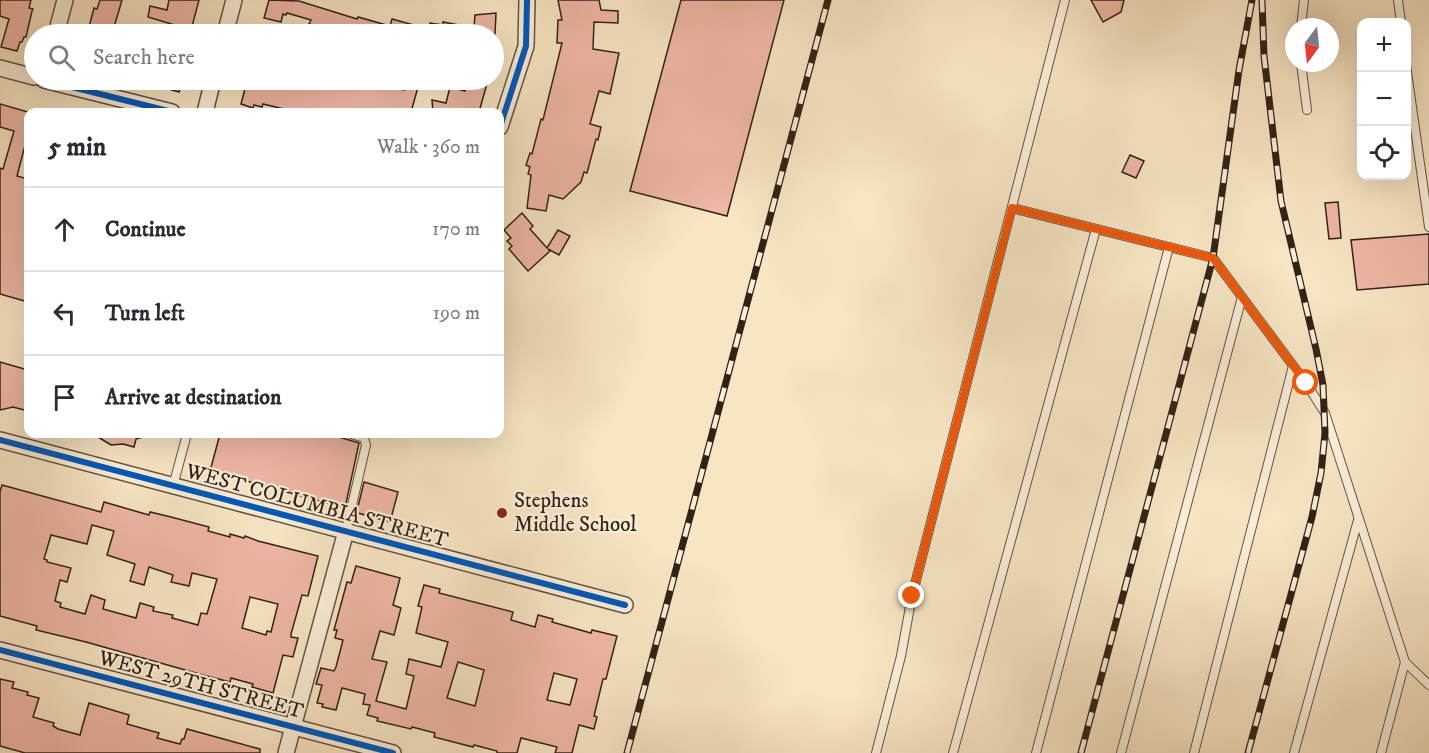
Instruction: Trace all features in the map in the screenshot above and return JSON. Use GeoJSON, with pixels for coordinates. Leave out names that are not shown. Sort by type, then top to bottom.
{"type":"FeatureCollection","features":[{"type":"Feature","properties":{"kind":"street"},"geometry":{"type":"LineString","coordinates":[[59,24],[65,0]]}},
{"type":"Feature","properties":{"kind":"street"},"geometry":{"type":"LineString","coordinates":[[228,24],[234,0]]}},
{"type":"Feature","properties":{"kind":"street"},"geometry":{"type":"LineString","coordinates":[[504,115],[526,46],[527,0]]}},
{"type":"Feature","properties":{"kind":"street"},"geometry":{"type":"LineString","coordinates":[[0,68],[24,74]]}},
{"type":"Feature","properties":{"kind":"street"},"geometry":{"type":"LineString","coordinates":[[84,90],[156,108]]}},
{"type":"Feature","properties":{"kind":"street"},"geometry":{"type":"LineString","coordinates":[[206,108],[210,90]]}},
{"type":"Feature","properties":{"kind":"street","name":"WEST COLUMBIA STREET"},"geometry":{"type":"LineString","coordinates":[[0,440],[625,605]]}},
{"type":"Feature","properties":{"kind":"street"},"geometry":{"type":"LineString","coordinates":[[286,753],[346,531]]}},
{"type":"Feature","properties":{"kind":"street","name":"WEST 29TH STREET"},"geometry":{"type":"LineString","coordinates":[[0,650],[393,753]]}},
{"type":"Feature","properties":{"kind":"lane"},"geometry":{"type":"LineString","coordinates":[[876,753],[901,656],[912,596],[1065,0]]}},
{"type":"Feature","properties":{"kind":"lane"},"geometry":{"type":"LineString","coordinates":[[1301,18],[1304,0]]}},
{"type":"Feature","properties":{"kind":"lane"},"geometry":{"type":"LineString","coordinates":[[1398,0],[1400,18]]}},
{"type":"Feature","properties":{"kind":"lane"},"geometry":{"type":"LineString","coordinates":[[1301,72],[1307,110]]}},
{"type":"Feature","properties":{"kind":"lane"},"geometry":{"type":"LineString","coordinates":[[1408,72],[1429,227]]}},
{"type":"Feature","properties":{"kind":"lane"},"geometry":{"type":"LineString","coordinates":[[1012,208],[1213,258],[1325,413],[1405,662],[1429,685]]}},
{"type":"Feature","properties":{"kind":"lane"},"geometry":{"type":"LineString","coordinates":[[953,753],[1096,229]]}},
{"type":"Feature","properties":{"kind":"lane"},"geometry":{"type":"LineString","coordinates":[[1036,753],[1169,247]]}},
{"type":"Feature","properties":{"kind":"lane"},"geometry":{"type":"LineString","coordinates":[[1121,753],[1242,297]]}},
{"type":"Feature","properties":{"kind":"lane"},"geometry":{"type":"LineString","coordinates":[[1194,753],[1293,366]]}},
{"type":"Feature","properties":{"kind":"lane"},"geometry":{"type":"LineString","coordinates":[[173,486],[186,438]]}},
{"type":"Feature","properties":{"kind":"lane"},"geometry":{"type":"LineString","coordinates":[[346,531],[366,445],[364,438]]}},
{"type":"Feature","properties":{"kind":"lane"},"geometry":{"type":"LineString","coordinates":[[1294,753],[1359,519]]}},
{"type":"Feature","properties":{"kind":"lane"},"geometry":{"type":"LineString","coordinates":[[1381,753],[1405,662]]}},
{"type":"Feature","properties":{"kind":"building"},"geometry":{"type":"Polygon","coordinates":[[[0,0],[31,0],[29,8],[33,9],[29,24],[24,24],[24,37],[17,51],[1,47],[9,19],[0,16],[0,0]]]}},
{"type":"Feature","properties":{"kind":"building"},"geometry":{"type":"Polygon","coordinates":[[[100,0],[122,0],[115,24],[90,24],[94,8],[97,9],[100,0]]]}},
{"type":"Feature","properties":{"kind":"building"},"geometry":{"type":"Polygon","coordinates":[[[169,0],[199,0],[193,24],[171,24],[148,17],[150,6],[167,10],[169,0]]]}},
{"type":"Feature","properties":{"kind":"building"},"geometry":{"type":"Polygon","coordinates":[[[269,0],[299,1],[357,19],[358,17],[383,24],[309,24],[311,20],[287,13],[283,14],[281,22],[264,18],[269,0]]]}},
{"type":"Feature","properties":{"kind":"building"},"geometry":{"type":"Polygon","coordinates":[[[558,0],[599,0],[601,10],[618,11],[618,23],[594,22],[593,49],[619,53],[610,94],[599,91],[590,124],[601,127],[587,173],[584,172],[581,182],[563,199],[549,195],[546,211],[527,208],[531,175],[528,174],[530,167],[526,165],[530,153],[532,154],[541,119],[543,120],[562,43],[557,43],[558,20],[562,20],[558,0]]]}},
{"type":"Feature","properties":{"kind":"building"},"geometry":{"type":"Polygon","coordinates":[[[681,0],[784,0],[727,216],[630,191],[681,0]]]}},
{"type":"Feature","properties":{"kind":"building"},"geometry":{"type":"Polygon","coordinates":[[[1091,0],[1124,0],[1121,12],[1103,22],[1091,0]]]}},
{"type":"Feature","properties":{"kind":"building"},"geometry":{"type":"Polygon","coordinates":[[[496,13],[495,24],[474,24],[475,15],[496,13]]]}},
{"type":"Feature","properties":{"kind":"building"},"geometry":{"type":"Polygon","coordinates":[[[392,19],[410,24],[391,24],[392,19]]]}},
{"type":"Feature","properties":{"kind":"building"},"geometry":{"type":"Polygon","coordinates":[[[245,90],[417,90],[412,108],[280,108],[263,104],[262,107],[254,105],[253,108],[241,104],[245,90]]]}},
{"type":"Feature","properties":{"kind":"building"},"geometry":{"type":"Polygon","coordinates":[[[449,90],[485,90],[480,108],[433,108],[432,100],[446,103],[449,90]]]}},
{"type":"Feature","properties":{"kind":"building"},"geometry":{"type":"Polygon","coordinates":[[[0,104],[24,111],[24,149],[17,176],[24,178],[24,301],[0,294],[0,168],[3,169],[14,131],[0,127],[0,104]]]}},
{"type":"Feature","properties":{"kind":"building"},"geometry":{"type":"Polygon","coordinates":[[[1130,155],[1144,161],[1136,178],[1122,172],[1130,155]]]}},
{"type":"Feature","properties":{"kind":"building"},"geometry":{"type":"Polygon","coordinates":[[[1338,202],[1341,238],[1329,239],[1325,203],[1338,202]]]}},
{"type":"Feature","properties":{"kind":"building"},"geometry":{"type":"Polygon","coordinates":[[[522,213],[533,226],[530,229],[547,248],[558,230],[570,236],[559,255],[548,249],[550,251],[528,271],[509,249],[512,246],[507,241],[511,238],[504,230],[522,213]]]}},
{"type":"Feature","properties":{"kind":"building"},"geometry":{"type":"Polygon","coordinates":[[[1429,234],[1429,284],[1357,290],[1351,240],[1429,234]]]}},
{"type":"Feature","properties":{"kind":"building"},"geometry":{"type":"Polygon","coordinates":[[[0,362],[24,369],[24,410],[13,407],[0,410],[0,362]]]}},
{"type":"Feature","properties":{"kind":"building"},"geometry":{"type":"Polygon","coordinates":[[[100,438],[140,438],[136,439],[134,447],[123,444],[111,445],[100,438]]]}},
{"type":"Feature","properties":{"kind":"building"},"geometry":{"type":"Polygon","coordinates":[[[219,438],[342,438],[359,443],[345,508],[210,471],[219,438]]]}},
{"type":"Feature","properties":{"kind":"building"},"geometry":{"type":"Polygon","coordinates":[[[364,482],[398,492],[390,522],[358,513],[364,482]]]}},
{"type":"Feature","properties":{"kind":"building"},"geometry":{"type":"Polygon","coordinates":[[[2,485],[101,512],[104,502],[149,515],[150,512],[209,527],[208,531],[230,537],[230,534],[244,538],[245,536],[318,556],[308,596],[302,595],[291,634],[291,637],[298,638],[293,657],[283,655],[273,693],[231,678],[230,682],[36,630],[37,626],[0,616],[0,492],[2,485]],[[92,525],[87,544],[51,535],[44,559],[47,562],[71,568],[67,582],[60,580],[55,601],[61,603],[60,607],[85,614],[91,595],[105,600],[103,609],[136,618],[140,603],[154,607],[153,611],[173,615],[172,618],[198,625],[201,613],[207,614],[217,579],[192,573],[189,586],[171,582],[173,575],[149,567],[144,585],[130,581],[135,564],[107,555],[114,531],[92,525]],[[250,597],[242,628],[266,635],[267,631],[271,632],[278,604],[250,597]]]}},
{"type":"Feature","properties":{"kind":"building"},"geometry":{"type":"Polygon","coordinates":[[[356,566],[400,578],[393,605],[401,608],[394,635],[380,631],[372,659],[387,662],[376,701],[406,709],[414,676],[406,674],[409,659],[441,667],[448,642],[416,633],[422,607],[418,606],[424,585],[440,589],[439,593],[513,612],[511,620],[535,627],[538,615],[553,619],[552,622],[591,633],[592,630],[617,636],[606,679],[603,679],[594,716],[597,717],[594,729],[579,725],[572,753],[555,753],[557,747],[521,738],[517,753],[497,753],[497,751],[474,745],[473,747],[434,737],[435,733],[377,721],[378,718],[367,715],[370,705],[363,704],[365,694],[342,688],[336,710],[322,707],[323,704],[317,703],[322,685],[316,684],[321,668],[334,671],[336,667],[343,640],[335,638],[337,630],[334,630],[347,582],[351,583],[356,566]],[[458,662],[447,698],[475,706],[484,670],[458,662]],[[554,673],[547,700],[570,705],[577,679],[554,673]]]}},
{"type":"Feature","properties":{"kind":"building"},"geometry":{"type":"Polygon","coordinates":[[[0,679],[14,682],[12,688],[28,692],[27,695],[39,698],[33,717],[54,723],[53,726],[58,729],[80,735],[89,703],[129,715],[127,724],[159,733],[157,738],[180,744],[187,729],[260,749],[260,753],[25,753],[0,746],[0,679]]]}},
{"type":"Feature","properties":{"kind":"railway"},"geometry":{"type":"LineString","coordinates":[[627,753],[828,0]]}},
{"type":"Feature","properties":{"kind":"railway"},"geometry":{"type":"LineString","coordinates":[[1081,753],[1213,258],[1239,70],[1252,0]]}},
{"type":"Feature","properties":{"kind":"railway"},"geometry":{"type":"LineString","coordinates":[[1248,753],[1312,517],[1321,473],[1325,433],[1323,385],[1281,201],[1264,56],[1262,0]]}},
{"type":"Feature","properties":{"kind":"cycle path"},"geometry":{"type":"LineString","coordinates":[[504,115],[526,46],[527,0]]}},
{"type":"Feature","properties":{"kind":"cycle path"},"geometry":{"type":"LineString","coordinates":[[84,90],[156,108]]}},
{"type":"Feature","properties":{"kind":"cycle path"},"geometry":{"type":"LineString","coordinates":[[0,440],[625,605]]}},
{"type":"Feature","properties":{"kind":"cycle path"},"geometry":{"type":"LineString","coordinates":[[0,650],[393,753]]}},
{"type":"Feature","properties":{"kind":"place","name":"Stephens Middle School"},"geometry":{"type":"Point","coordinates":[502,513]}},
{"type":"Feature","properties":{"kind":"route"},"geometry":{"type":"LineString","coordinates":[[912,596],[1012,208],[1213,258],[1306,383]]}}]}
